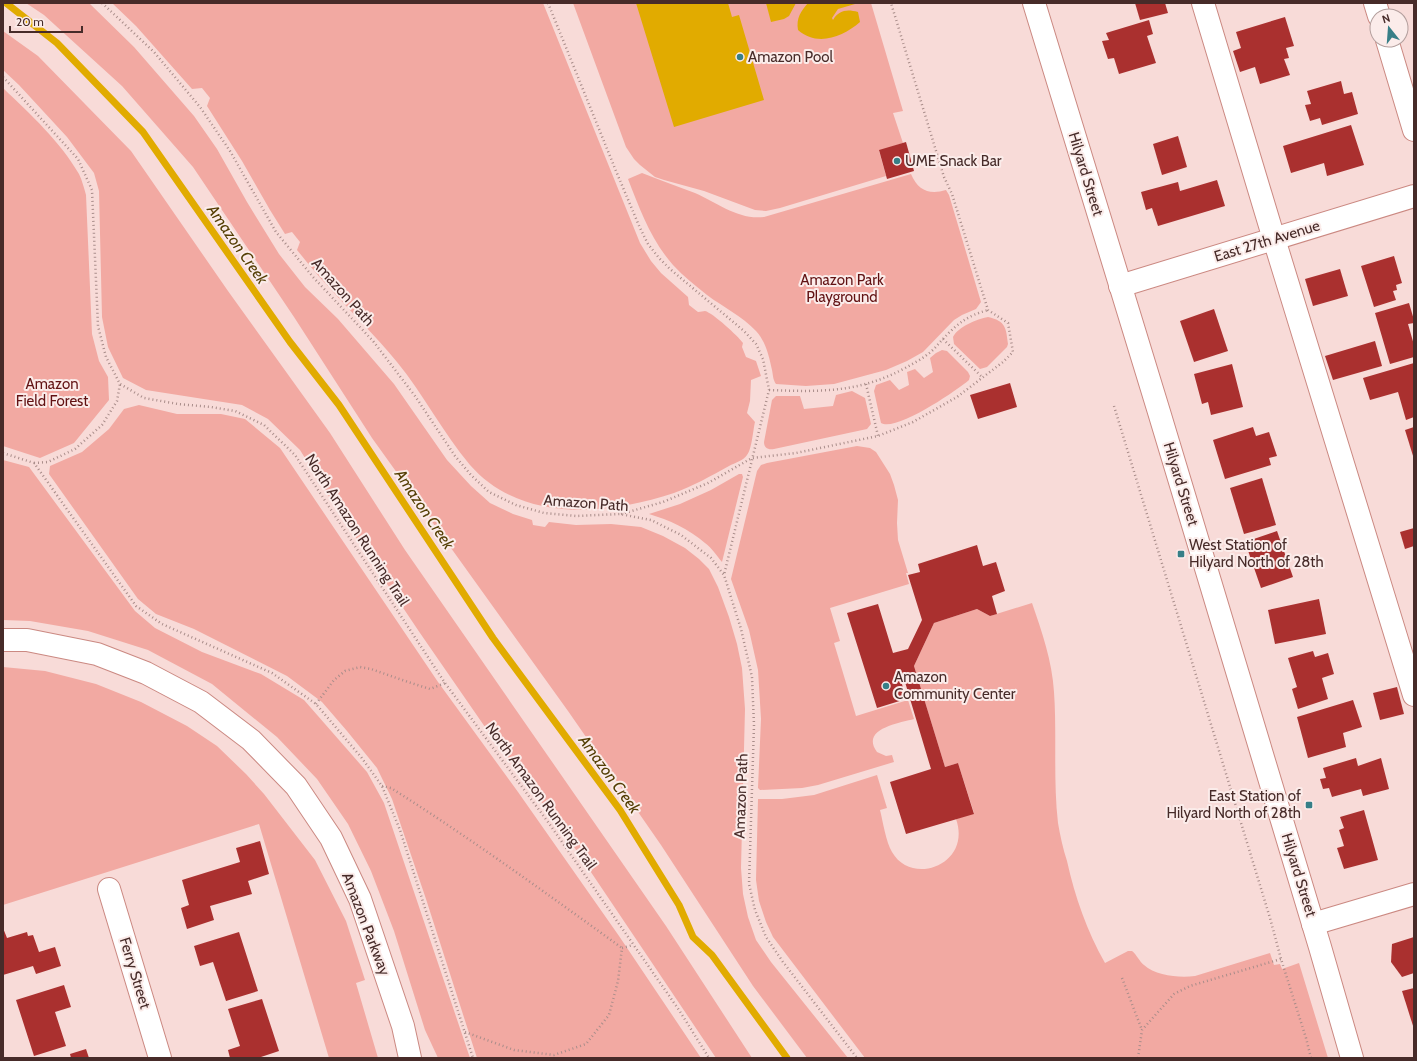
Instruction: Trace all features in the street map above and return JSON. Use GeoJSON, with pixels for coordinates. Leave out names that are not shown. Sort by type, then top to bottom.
{"type":"FeatureCollection","features":[{"type":"Feature","properties":{"kind":"main road","name":"Hilyard Street"},"geometry":{"type":"LineString","coordinates":[[1034,3],[1314,924],[1352,1058]]}},
{"type":"Feature","properties":{"kind":"main road"},"geometry":{"type":"LineString","coordinates":[[1203,3],[1414,695]]}},
{"type":"Feature","properties":{"kind":"main road"},"geometry":{"type":"LineString","coordinates":[[1388,48],[1414,130]]}},
{"type":"Feature","properties":{"kind":"main road","name":"East 27th Avenue"},"geometry":{"type":"LineString","coordinates":[[1120,286],[1414,196]]}},
{"type":"Feature","properties":{"kind":"main road","name":"Amazon Parkway"},"geometry":{"type":"LineString","coordinates":[[3,640],[27,640],[97,654],[146,673],[201,702],[251,740],[296,786],[331,838],[360,899],[403,1026],[410,1058]]}},
{"type":"Feature","properties":{"kind":"main road","name":"Ferry Street"},"geometry":{"type":"LineString","coordinates":[[110,889],[160,1058]]}},
{"type":"Feature","properties":{"kind":"main road"},"geometry":{"type":"LineString","coordinates":[[1314,924],[1414,894]]}},
{"type":"Feature","properties":{"kind":"main road","name":"Amazon Parkway"},"geometry":{"type":"LineString","coordinates":[[403,1026],[418,1058]]}},
{"type":"Feature","properties":{"kind":"path","name":"Amazon Path"},"geometry":{"type":"LineString","coordinates":[[102,3],[154,52],[200,107],[230,151],[276,232],[313,277],[373,341],[415,396],[455,456],[471,475],[489,492],[516,505],[544,513],[576,516],[620,514],[650,520],[681,535],[711,558],[724,575],[741,629],[752,677],[754,725],[749,884],[755,910],[766,936],[783,962],[857,1058]]}},
{"type":"Feature","properties":{"kind":"path"},"geometry":{"type":"LineString","coordinates":[[548,3],[619,178],[648,244],[670,269],[744,331],[756,344],[763,359],[769,390],[724,575]]}},
{"type":"Feature","properties":{"kind":"path"},"geometry":{"type":"LineString","coordinates":[[620,514],[663,502],[708,483],[752,458],[796,453],[878,436],[913,422],[957,397],[1003,362],[1013,352],[1008,323],[988,310],[952,194],[944,177],[892,3]]}},
{"type":"Feature","properties":{"kind":"path"},"geometry":{"type":"LineString","coordinates":[[3,78],[78,159],[92,190],[98,326],[106,357],[120,384],[117,401],[102,425],[75,449],[48,462],[34,463],[3,453]]}},
{"type":"Feature","properties":{"kind":"path"},"geometry":{"type":"LineString","coordinates":[[769,390],[809,392],[828,391],[866,384],[892,375],[928,354],[966,318],[988,310]]}},
{"type":"Feature","properties":{"kind":"path"},"geometry":{"type":"LineString","coordinates":[[943,339],[982,377]]}},
{"type":"Feature","properties":{"kind":"path","name":"North Amazon Running Trail"},"geometry":{"type":"LineString","coordinates":[[120,384],[144,398],[235,411],[264,425],[295,455],[445,683],[548,822],[679,1010],[709,1058]]}},
{"type":"Feature","properties":{"kind":"path"},"geometry":{"type":"LineString","coordinates":[[866,384],[878,436]]}},
{"type":"Feature","properties":{"kind":"path"},"geometry":{"type":"LineString","coordinates":[[1114,406],[1311,1058]]}},
{"type":"Feature","properties":{"kind":"path"},"geometry":{"type":"LineString","coordinates":[[34,463],[136,606],[162,624],[272,673],[316,704],[361,757],[382,786],[400,830],[473,1058]]}},
{"type":"Feature","properties":{"kind":"path"},"geometry":{"type":"LineString","coordinates":[[316,704],[334,680],[345,671],[360,667],[371,669],[430,689],[445,683]]}},
{"type":"Feature","properties":{"kind":"path"},"geometry":{"type":"LineString","coordinates":[[382,786],[391,788],[444,822],[546,892],[622,948]]}},
{"type":"Feature","properties":{"kind":"path"},"geometry":{"type":"LineString","coordinates":[[622,948],[633,945]]}},
{"type":"Feature","properties":{"kind":"path"},"geometry":{"type":"LineString","coordinates":[[465,1032],[514,1050],[554,1055],[586,1044],[608,1015],[618,980],[622,948]]}},
{"type":"Feature","properties":{"kind":"path"},"geometry":{"type":"LineString","coordinates":[[1142,1030],[1174,994],[1190,986],[1280,959]]}},
{"type":"Feature","properties":{"kind":"path"},"geometry":{"type":"LineString","coordinates":[[1122,978],[1142,1030],[1138,1058]]}},
{"type":"Feature","properties":{"kind":"green space"},"geometry":{"type":"Polygon","coordinates":[[[26,3],[89,3],[134,47],[194,116],[217,149],[279,254],[305,287],[338,319],[394,384],[447,460],[471,486],[490,503],[513,514],[532,520],[533,525],[545,527],[549,522],[576,525],[611,524],[641,527],[663,536],[685,548],[709,569],[718,587],[729,617],[742,668],[745,709],[741,868],[743,894],[748,917],[756,940],[771,962],[848,1058],[807,1058],[753,986],[661,845],[568,711],[372,438],[294,317],[193,167],[122,86],[44,15],[26,3]]]}},
{"type":"Feature","properties":{"kind":"green space"},"geometry":{"type":"Polygon","coordinates":[[[112,3],[543,3],[640,243],[651,261],[661,273],[688,297],[689,305],[698,312],[705,311],[709,313],[731,330],[743,343],[742,347],[746,357],[756,361],[761,376],[751,380],[750,401],[747,413],[755,422],[749,452],[746,457],[709,477],[674,493],[648,501],[594,509],[566,509],[540,506],[514,497],[491,484],[470,465],[460,453],[397,362],[319,277],[297,250],[300,242],[292,232],[285,234],[242,161],[207,106],[210,98],[202,88],[192,89],[136,26],[112,3]]]}},
{"type":"Feature","properties":{"kind":"green space","name":"Amazon Pool"},"geometry":{"type":"Polygon","coordinates":[[[573,3],[871,3],[903,111],[893,113],[903,143],[879,151],[886,176],[766,211],[755,210],[704,191],[655,177],[634,159],[626,147],[573,3]]]}},
{"type":"Feature","properties":{"kind":"green space"},"geometry":{"type":"Polygon","coordinates":[[[3,31],[38,56],[131,151],[228,291],[330,433],[405,550],[666,926],[752,1058],[716,1058],[566,835],[485,727],[420,633],[338,511],[300,450],[268,419],[242,405],[146,390],[123,378],[108,347],[102,317],[99,191],[94,173],[67,137],[19,85],[3,70],[3,31]]]}},
{"type":"Feature","properties":{"kind":"green space","name":"Amazon Field Forest"},"geometry":{"type":"Polygon","coordinates":[[[3,88],[54,139],[63,150],[81,179],[86,195],[92,334],[99,361],[108,377],[109,400],[74,443],[40,458],[3,446],[3,88]]]}},
{"type":"Feature","properties":{"kind":"green space","name":"Amazon Park Playground"},"geometry":{"type":"Polygon","coordinates":[[[642,173],[695,193],[728,210],[745,216],[755,217],[764,217],[911,174],[921,188],[930,192],[946,190],[949,195],[981,302],[976,309],[954,320],[923,352],[886,370],[834,384],[806,386],[776,384],[767,349],[756,331],[739,316],[707,295],[685,277],[673,265],[658,245],[642,213],[628,179],[642,173]]]}},
{"type":"Feature","properties":{"kind":"green space"},"geometry":{"type":"Polygon","coordinates":[[[988,317],[1002,323],[1006,329],[1008,344],[1007,347],[987,367],[980,369],[954,344],[953,337],[955,333],[968,324],[988,317]]]}},
{"type":"Feature","properties":{"kind":"green space"},"geometry":{"type":"Polygon","coordinates":[[[942,350],[947,351],[968,372],[970,376],[969,380],[952,393],[912,416],[899,422],[889,424],[881,423],[874,391],[876,385],[890,380],[899,390],[909,385],[907,372],[915,369],[924,378],[933,372],[930,358],[942,350]]]}},
{"type":"Feature","properties":{"kind":"green space"},"geometry":{"type":"Polygon","coordinates":[[[852,391],[865,398],[871,424],[867,429],[774,449],[768,449],[765,446],[764,442],[772,400],[776,396],[800,396],[804,409],[833,406],[836,395],[852,391]]]}},
{"type":"Feature","properties":{"kind":"green space"},"geometry":{"type":"Polygon","coordinates":[[[139,405],[177,414],[221,414],[245,419],[280,448],[438,682],[518,792],[619,936],[701,1058],[477,1058],[392,799],[377,768],[322,702],[287,676],[194,629],[156,614],[138,599],[49,474],[50,466],[82,452],[109,429],[124,409],[139,405]]]}},
{"type":"Feature","properties":{"kind":"green space"},"geometry":{"type":"Polygon","coordinates":[[[857,446],[870,448],[876,452],[890,474],[898,500],[898,540],[908,573],[906,573],[909,584],[830,608],[840,641],[834,643],[856,716],[908,700],[914,719],[884,728],[877,733],[874,738],[873,744],[877,752],[886,756],[892,755],[894,762],[818,785],[802,788],[760,790],[758,788],[761,719],[758,670],[749,630],[731,579],[757,471],[761,465],[767,463],[857,446]]]}},
{"type":"Feature","properties":{"kind":"green space"},"geometry":{"type":"Polygon","coordinates":[[[3,460],[29,467],[135,611],[155,628],[202,652],[261,674],[304,700],[367,772],[384,803],[470,1058],[438,1058],[425,1030],[394,931],[371,871],[348,824],[317,779],[277,737],[212,684],[148,650],[88,631],[30,621],[3,620],[3,460]]]}},
{"type":"Feature","properties":{"kind":"green space"},"geometry":{"type":"Polygon","coordinates":[[[739,474],[742,474],[743,477],[722,562],[710,547],[686,529],[649,514],[680,504],[711,490],[739,474]]]}},
{"type":"Feature","properties":{"kind":"green space"},"geometry":{"type":"Polygon","coordinates":[[[1032,603],[1046,647],[1053,680],[1058,823],[1078,901],[1087,926],[1105,963],[1128,951],[1132,951],[1149,969],[1161,974],[1182,977],[1195,976],[1270,953],[1274,965],[1280,964],[1282,969],[1299,963],[1328,1058],[865,1058],[773,937],[759,901],[756,880],[758,799],[782,799],[814,795],[877,775],[887,808],[880,810],[886,837],[892,852],[901,862],[913,868],[925,869],[938,866],[948,858],[956,848],[959,835],[956,819],[974,813],[958,763],[945,767],[914,666],[934,623],[977,609],[990,616],[1032,603]]]}},
{"type":"Feature","properties":{"kind":"green space"},"geometry":{"type":"Polygon","coordinates":[[[3,667],[45,671],[96,684],[141,702],[187,726],[217,746],[246,774],[264,794],[315,860],[346,921],[365,980],[356,983],[378,1058],[329,1058],[259,824],[3,905],[3,667]]]}},
{"type":"Feature","properties":{"kind":"shaded area"},"geometry":{"type":"Polygon","coordinates":[[[636,3],[728,3],[732,17],[739,15],[764,100],[674,127],[636,3]]]}},
{"type":"Feature","properties":{"kind":"shaded area"},"geometry":{"type":"Polygon","coordinates":[[[766,3],[796,3],[789,16],[784,19],[771,22],[766,3]]]}},
{"type":"Feature","properties":{"kind":"shaded area"},"geometry":{"type":"Polygon","coordinates":[[[808,3],[855,3],[838,9],[832,18],[833,20],[838,14],[844,11],[854,11],[858,12],[860,22],[838,36],[821,39],[813,38],[798,30],[798,18],[808,3]]]}},
{"type":"Feature","properties":{"kind":"building"},"geometry":{"type":"Polygon","coordinates":[[[1135,3],[1165,3],[1168,13],[1140,20],[1135,3]]]}},
{"type":"Feature","properties":{"kind":"building"},"geometry":{"type":"Polygon","coordinates":[[[1285,17],[1294,46],[1286,48],[1289,58],[1284,59],[1290,75],[1260,84],[1255,67],[1240,72],[1233,51],[1241,48],[1236,32],[1285,17]]]}},
{"type":"Feature","properties":{"kind":"building"},"geometry":{"type":"Polygon","coordinates":[[[1149,20],[1153,34],[1147,36],[1156,63],[1119,74],[1114,58],[1108,59],[1102,41],[1109,40],[1106,33],[1149,20]]]}},
{"type":"Feature","properties":{"kind":"building"},"geometry":{"type":"Polygon","coordinates":[[[1341,81],[1344,94],[1352,92],[1358,114],[1322,125],[1320,118],[1310,121],[1305,105],[1311,104],[1307,91],[1341,81]]]}},
{"type":"Feature","properties":{"kind":"building"},"geometry":{"type":"Polygon","coordinates":[[[1351,125],[1364,165],[1327,176],[1324,163],[1291,173],[1283,146],[1351,125]]]}},
{"type":"Feature","properties":{"kind":"building"},"geometry":{"type":"Polygon","coordinates":[[[1178,136],[1187,167],[1162,175],[1153,144],[1178,136]]]}},
{"type":"Feature","properties":{"kind":"building","name":"UME Snack Bar"},"geometry":{"type":"Polygon","coordinates":[[[906,142],[914,171],[887,179],[879,150],[906,142]]]}},
{"type":"Feature","properties":{"kind":"building"},"geometry":{"type":"Polygon","coordinates":[[[1217,180],[1225,206],[1158,226],[1152,208],[1146,210],[1141,192],[1178,182],[1180,191],[1217,180]]]}},
{"type":"Feature","properties":{"kind":"building"},"geometry":{"type":"Polygon","coordinates":[[[1394,256],[1402,283],[1396,285],[1397,290],[1393,291],[1396,300],[1374,307],[1361,266],[1394,256]]]}},
{"type":"Feature","properties":{"kind":"building"},"geometry":{"type":"Polygon","coordinates":[[[1340,269],[1348,296],[1313,306],[1305,279],[1340,269]]]}},
{"type":"Feature","properties":{"kind":"building"},"geometry":{"type":"Polygon","coordinates":[[[1409,303],[1414,320],[1414,323],[1408,324],[1414,345],[1414,357],[1390,364],[1375,313],[1409,303]]]}},
{"type":"Feature","properties":{"kind":"building"},"geometry":{"type":"Polygon","coordinates":[[[1214,309],[1228,351],[1194,362],[1180,321],[1214,309]]]}},
{"type":"Feature","properties":{"kind":"building"},"geometry":{"type":"Polygon","coordinates":[[[1375,341],[1382,366],[1333,380],[1325,356],[1375,341]]]}},
{"type":"Feature","properties":{"kind":"building"},"geometry":{"type":"Polygon","coordinates":[[[1414,363],[1414,417],[1406,420],[1398,392],[1370,400],[1363,378],[1414,363]]]}},
{"type":"Feature","properties":{"kind":"building"},"geometry":{"type":"Polygon","coordinates":[[[1232,364],[1243,407],[1211,415],[1208,402],[1202,404],[1194,374],[1232,364]]]}},
{"type":"Feature","properties":{"kind":"building"},"geometry":{"type":"Polygon","coordinates":[[[1010,383],[1017,407],[978,419],[970,395],[1010,383]]]}},
{"type":"Feature","properties":{"kind":"building"},"geometry":{"type":"Polygon","coordinates":[[[1253,427],[1256,436],[1269,432],[1277,456],[1269,458],[1271,465],[1225,479],[1213,440],[1253,427]]]}},
{"type":"Feature","properties":{"kind":"building"},"geometry":{"type":"Polygon","coordinates":[[[1414,427],[1414,459],[1405,430],[1414,427]]]}},
{"type":"Feature","properties":{"kind":"building"},"geometry":{"type":"Polygon","coordinates":[[[1262,478],[1276,525],[1244,534],[1230,488],[1262,478]]]}},
{"type":"Feature","properties":{"kind":"building"},"geometry":{"type":"Polygon","coordinates":[[[1414,528],[1414,546],[1405,549],[1400,532],[1414,528]]]}},
{"type":"Feature","properties":{"kind":"building"},"geometry":{"type":"Polygon","coordinates":[[[1277,531],[1293,577],[1261,588],[1245,542],[1277,531]]]}},
{"type":"Feature","properties":{"kind":"building","name":"Amazon Community Center"},"geometry":{"type":"Polygon","coordinates":[[[977,545],[983,566],[996,562],[1005,591],[992,596],[997,614],[990,616],[977,609],[934,623],[914,666],[945,767],[958,763],[974,814],[906,834],[890,782],[931,769],[902,672],[899,673],[906,699],[877,708],[847,613],[878,604],[893,653],[908,649],[922,620],[908,575],[920,572],[918,564],[977,545]]]}},
{"type":"Feature","properties":{"kind":"building"},"geometry":{"type":"Polygon","coordinates":[[[1319,599],[1326,634],[1275,644],[1268,610],[1319,599]]]}},
{"type":"Feature","properties":{"kind":"building"},"geometry":{"type":"Polygon","coordinates":[[[1313,651],[1315,657],[1328,653],[1334,674],[1322,678],[1328,699],[1298,709],[1292,689],[1297,687],[1288,658],[1313,651]]]}},
{"type":"Feature","properties":{"kind":"building"},"geometry":{"type":"Polygon","coordinates":[[[1397,687],[1404,714],[1380,720],[1373,693],[1397,687]]]}},
{"type":"Feature","properties":{"kind":"building"},"geometry":{"type":"Polygon","coordinates":[[[1353,700],[1362,727],[1343,733],[1346,747],[1308,758],[1297,717],[1353,700]]]}},
{"type":"Feature","properties":{"kind":"building"},"geometry":{"type":"Polygon","coordinates":[[[1356,758],[1358,766],[1381,758],[1389,789],[1363,796],[1361,789],[1332,797],[1329,788],[1323,789],[1320,779],[1326,778],[1323,768],[1356,758]]]}},
{"type":"Feature","properties":{"kind":"building"},"geometry":{"type":"Polygon","coordinates":[[[1364,810],[1378,860],[1344,869],[1337,848],[1344,846],[1339,830],[1344,828],[1340,817],[1364,810]]]}},
{"type":"Feature","properties":{"kind":"building"},"geometry":{"type":"Polygon","coordinates":[[[260,841],[269,874],[248,881],[252,894],[210,906],[214,920],[187,929],[181,908],[189,905],[182,880],[240,862],[236,848],[260,841]]]}},
{"type":"Feature","properties":{"kind":"building"},"geometry":{"type":"Polygon","coordinates":[[[3,928],[7,938],[27,932],[28,936],[33,935],[39,952],[55,947],[61,966],[36,974],[33,966],[3,975],[3,928]]]}},
{"type":"Feature","properties":{"kind":"building"},"geometry":{"type":"Polygon","coordinates":[[[239,932],[258,991],[226,1001],[213,962],[200,966],[194,946],[239,932]]]}},
{"type":"Feature","properties":{"kind":"building"},"geometry":{"type":"Polygon","coordinates":[[[1414,937],[1414,973],[1402,977],[1391,962],[1392,944],[1414,937]]]}},
{"type":"Feature","properties":{"kind":"building"},"geometry":{"type":"Polygon","coordinates":[[[64,985],[71,1007],[55,1012],[66,1046],[34,1056],[16,1000],[64,985]]]}},
{"type":"Feature","properties":{"kind":"building"},"geometry":{"type":"Polygon","coordinates":[[[1414,988],[1414,1029],[1402,991],[1414,988]]]}},
{"type":"Feature","properties":{"kind":"building"},"geometry":{"type":"Polygon","coordinates":[[[262,999],[279,1051],[258,1058],[230,1058],[228,1050],[240,1046],[228,1009],[262,999]]]}},
{"type":"Feature","properties":{"kind":"building"},"geometry":{"type":"Polygon","coordinates":[[[86,1049],[89,1058],[71,1058],[70,1054],[86,1049]]]}},
{"type":"Feature","properties":{"kind":"waterway","name":"Amazon Creek"},"geometry":{"type":"LineString","coordinates":[[6,3],[57,43],[143,132],[290,342],[339,405],[493,638],[620,810],[679,905],[693,937],[712,955],[787,1058]]}},
{"type":"Feature","properties":{"kind":"place","name":"Amazon Pool"},"geometry":{"type":"Point","coordinates":[740,57]}},
{"type":"Feature","properties":{"kind":"place","name":"UME Snack Bar"},"geometry":{"type":"Point","coordinates":[897,161]}},
{"type":"Feature","properties":{"kind":"place","name":"West Station of Hilyard North of 28th"},"geometry":{"type":"Point","coordinates":[1181,554]}},
{"type":"Feature","properties":{"kind":"place","name":"Amazon Community Center"},"geometry":{"type":"Point","coordinates":[886,686]}},
{"type":"Feature","properties":{"kind":"place","name":"East Station of Hilyard North of 28th"},"geometry":{"type":"Point","coordinates":[1309,805]}}]}
